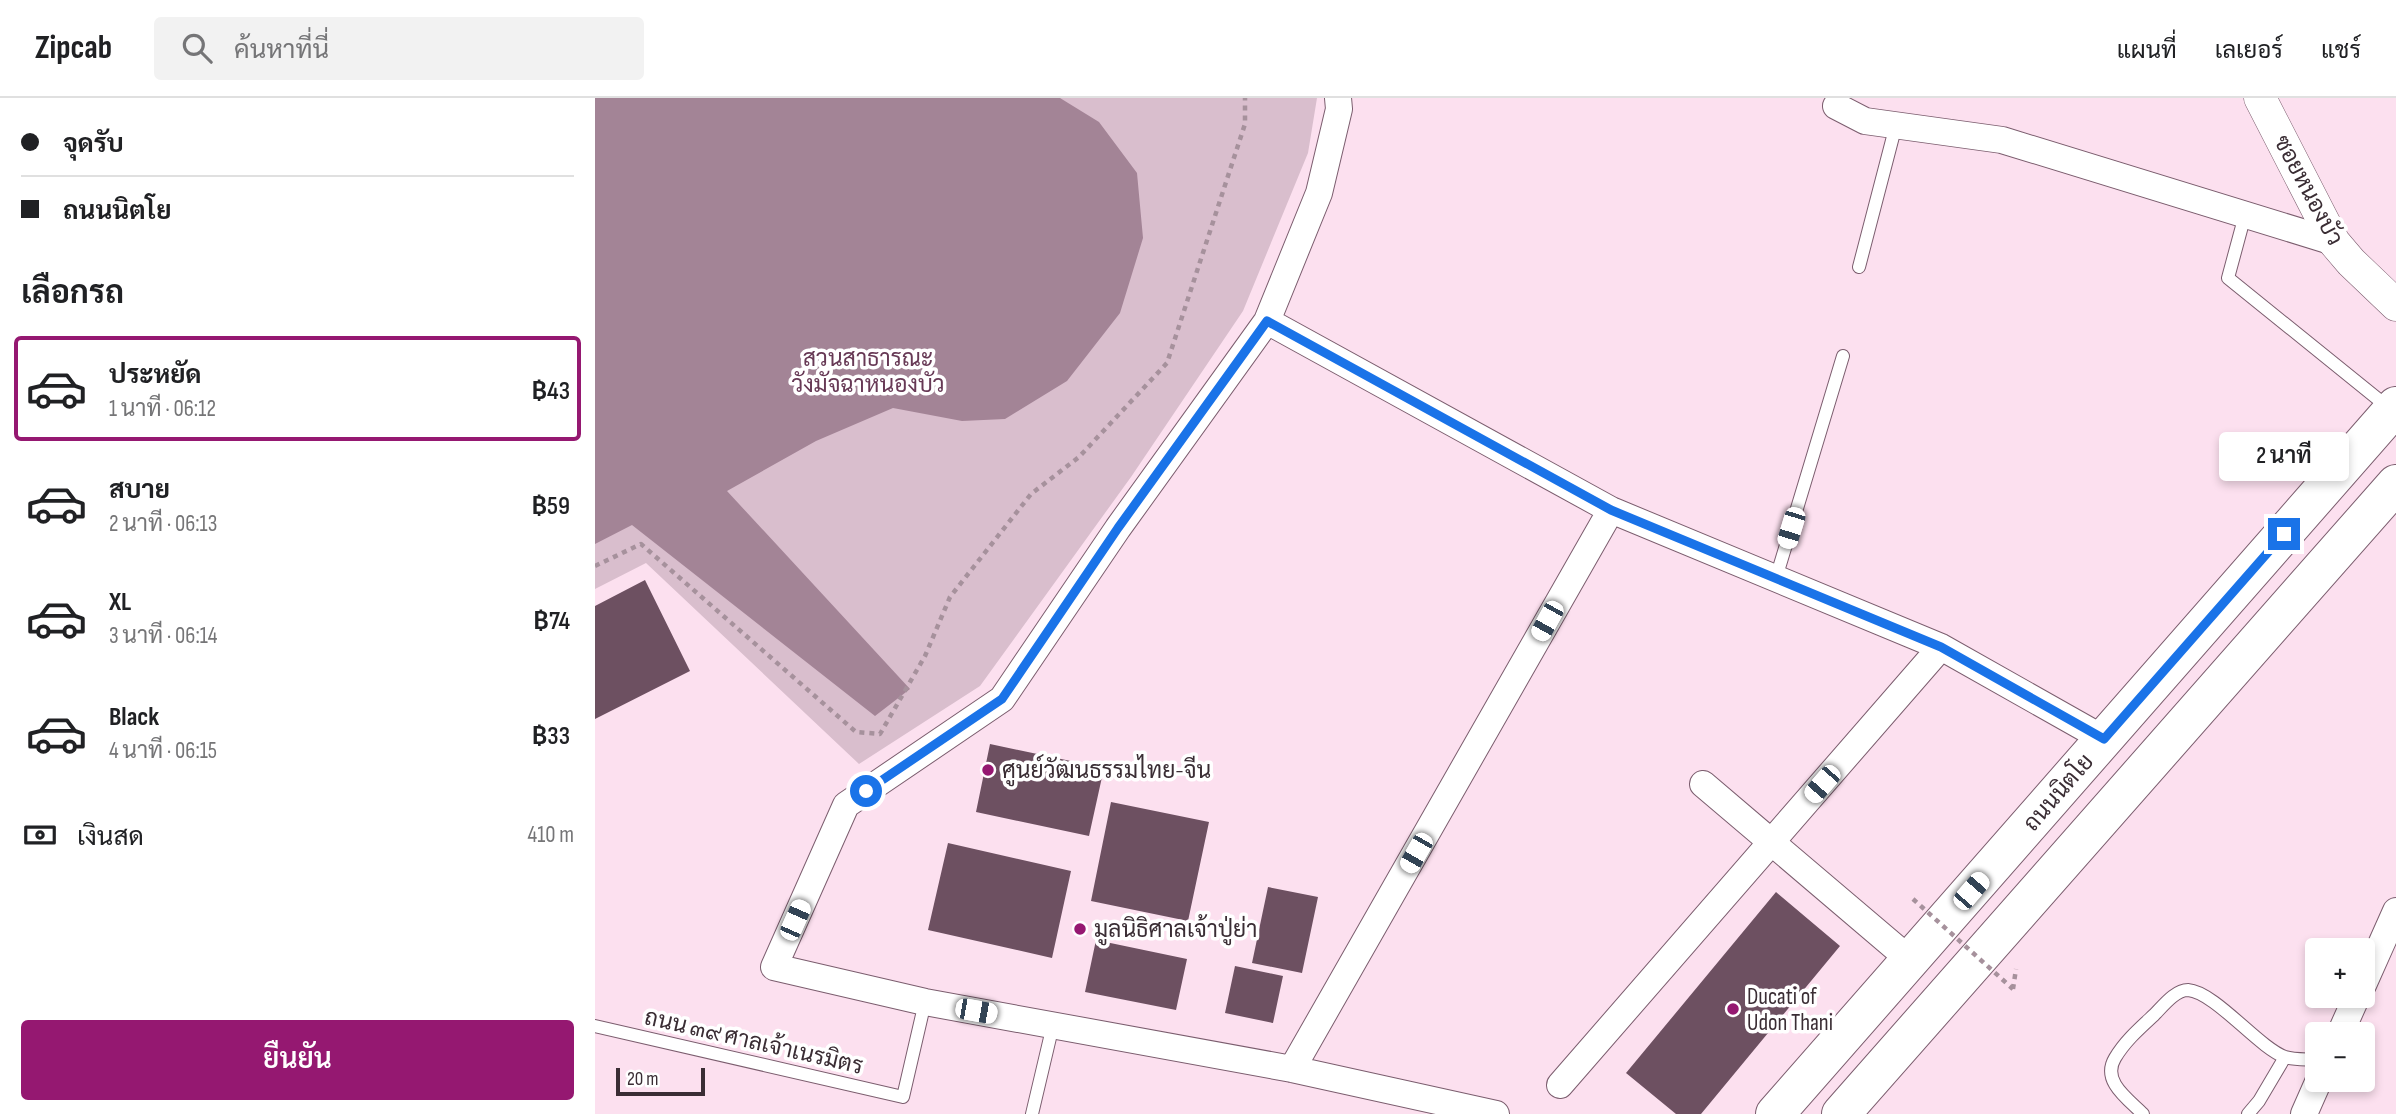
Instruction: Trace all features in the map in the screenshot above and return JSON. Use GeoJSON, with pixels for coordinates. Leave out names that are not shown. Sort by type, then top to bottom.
{"type":"FeatureCollection","features":[{"type":"Feature","properties":{"kind":"main road","name":"ถนนนิตโย"},"geometry":{"type":"LineString","coordinates":[[1775,1114],[2394,408]]}},
{"type":"Feature","properties":{"kind":"main road"},"geometry":{"type":"LineString","coordinates":[[1841,1114],[2396,484]]}},
{"type":"Feature","properties":{"kind":"street"},"geometry":{"type":"LineString","coordinates":[[1338,98],[1339,109],[1319,193],[1267,321],[1118,528],[1002,699],[846,805],[774,967],[925,1002],[1292,1069],[1496,1114]]}},
{"type":"Feature","properties":{"kind":"street","name":"ซอยหนองบัว"},"geometry":{"type":"LineString","coordinates":[[2260,98],[2334,242],[2396,305]]}},
{"type":"Feature","properties":{"kind":"street"},"geometry":{"type":"LineString","coordinates":[[1836,106],[1865,121],[2002,140],[2334,242]]}},
{"type":"Feature","properties":{"kind":"street"},"geometry":{"type":"LineString","coordinates":[[1267,321],[1611,510],[1941,647],[2104,739]]}},
{"type":"Feature","properties":{"kind":"street"},"geometry":{"type":"LineString","coordinates":[[1292,1069],[1611,510]]}},
{"type":"Feature","properties":{"kind":"street"},"geometry":{"type":"LineString","coordinates":[[1560,1085],[1941,647]]}},
{"type":"Feature","properties":{"kind":"street"},"geometry":{"type":"LineString","coordinates":[[1703,784],[1910,960]]}},
{"type":"Feature","properties":{"kind":"street"},"geometry":{"type":"LineString","coordinates":[[2375,958],[2396,911]]}},
{"type":"Feature","properties":{"kind":"street"},"geometry":{"type":"LineString","coordinates":[[2304,1114],[2314,1092]]}},
{"type":"Feature","properties":{"kind":"lane"},"geometry":{"type":"LineString","coordinates":[[1860,267],[1896,125]]}},
{"type":"Feature","properties":{"kind":"lane"},"geometry":{"type":"LineString","coordinates":[[2245,215],[2228,278],[2394,408]]}},
{"type":"Feature","properties":{"kind":"lane"},"geometry":{"type":"LineString","coordinates":[[1776,578],[1843,356]]}},
{"type":"Feature","properties":{"kind":"lane"},"geometry":{"type":"LineString","coordinates":[[2143,1114],[2118,1090],[2110,1076],[2112,1063],[2122,1045],[2175,995],[2188,990],[2200,995],[2285,1057],[2305,1059]]}},
{"type":"Feature","properties":{"kind":"lane","name":"ถนน ๓๙ ศาลเจ้าเนรมิตร"},"geometry":{"type":"LineString","coordinates":[[595,1026],[903,1097],[925,1002]]}},
{"type":"Feature","properties":{"kind":"lane"},"geometry":{"type":"LineString","coordinates":[[1032,1114],[1053,1025]]}},
{"type":"Feature","properties":{"kind":"lane"},"geometry":{"type":"LineString","coordinates":[[2248,1114],[2259,1101],[2285,1057]]}},
{"type":"Feature","properties":{"kind":"path"},"geometry":{"type":"LineString","coordinates":[[595,566],[641,544],[856,732],[880,734],[925,656],[950,597],[1031,494],[1079,457],[1167,363],[1245,124],[1245,98]]}},
{"type":"Feature","properties":{"kind":"path"},"geometry":{"type":"LineString","coordinates":[[1913,899],[2013,989]]}},
{"type":"Feature","properties":{"kind":"green space","name":"สวนสาธารณะ วังมัจฉาหนองบัว"},"geometry":{"type":"Polygon","coordinates":[[[595,98],[1317,98],[1308,153],[1243,311],[1131,477],[980,686],[859,764],[646,563],[595,589],[595,98]]]}},
{"type":"Feature","properties":{"kind":"shaded area"},"geometry":{"type":"Polygon","coordinates":[[[595,98],[1060,98],[1099,122],[1137,173],[1143,238],[1120,313],[1067,381],[1005,419],[962,421],[893,408],[816,441],[727,491],[910,689],[875,716],[632,525],[595,544],[595,98]]]}},
{"type":"Feature","properties":{"kind":"building"},"geometry":{"type":"Polygon","coordinates":[[[645,580],[690,671],[595,719],[595,606],[645,580]]]}},
{"type":"Feature","properties":{"kind":"building"},"geometry":{"type":"Polygon","coordinates":[[[990,744],[1104,768],[1089,836],[976,812],[990,744]]]}},
{"type":"Feature","properties":{"kind":"building"},"geometry":{"type":"Polygon","coordinates":[[[1111,802],[1209,822],[1188,921],[1091,901],[1111,802]]]}},
{"type":"Feature","properties":{"kind":"building"},"geometry":{"type":"Polygon","coordinates":[[[948,843],[1071,871],[1052,958],[928,930],[948,843]]]}},
{"type":"Feature","properties":{"kind":"building"},"geometry":{"type":"Polygon","coordinates":[[[1268,887],[1318,897],[1302,973],[1252,963],[1268,887]]]}},
{"type":"Feature","properties":{"kind":"building","name":"Ducati of Udon Thani"},"geometry":{"type":"Polygon","coordinates":[[[1776,892],[1840,946],[1701,1114],[1676,1114],[1626,1073],[1776,892]]]}},
{"type":"Feature","properties":{"kind":"building"},"geometry":{"type":"Polygon","coordinates":[[[1096,940],[1187,959],[1176,1010],[1085,992],[1096,940]]]}},
{"type":"Feature","properties":{"kind":"building"},"geometry":{"type":"Polygon","coordinates":[[[1235,966],[1283,976],[1273,1023],[1225,1013],[1235,966]]]}},
{"type":"Feature","properties":{"kind":"place","name":"ศูนย์วัฒนธรรมไทย-จีน"},"geometry":{"type":"Point","coordinates":[988,770]}},
{"type":"Feature","properties":{"kind":"place","name":"มูลนิธิศาลเจ้าปู่ย่า"},"geometry":{"type":"Point","coordinates":[1080,929]}},
{"type":"Feature","properties":{"kind":"place","name":"Ducati of Udon Thani"},"geometry":{"type":"Point","coordinates":[1733,1009]}},
{"type":"Feature","properties":{"kind":"route"},"geometry":{"type":"LineString","coordinates":[[866,791],[1002,699],[1118,528],[1267,321],[1611,510],[1941,647],[2104,739],[2284,534]]}}]}
